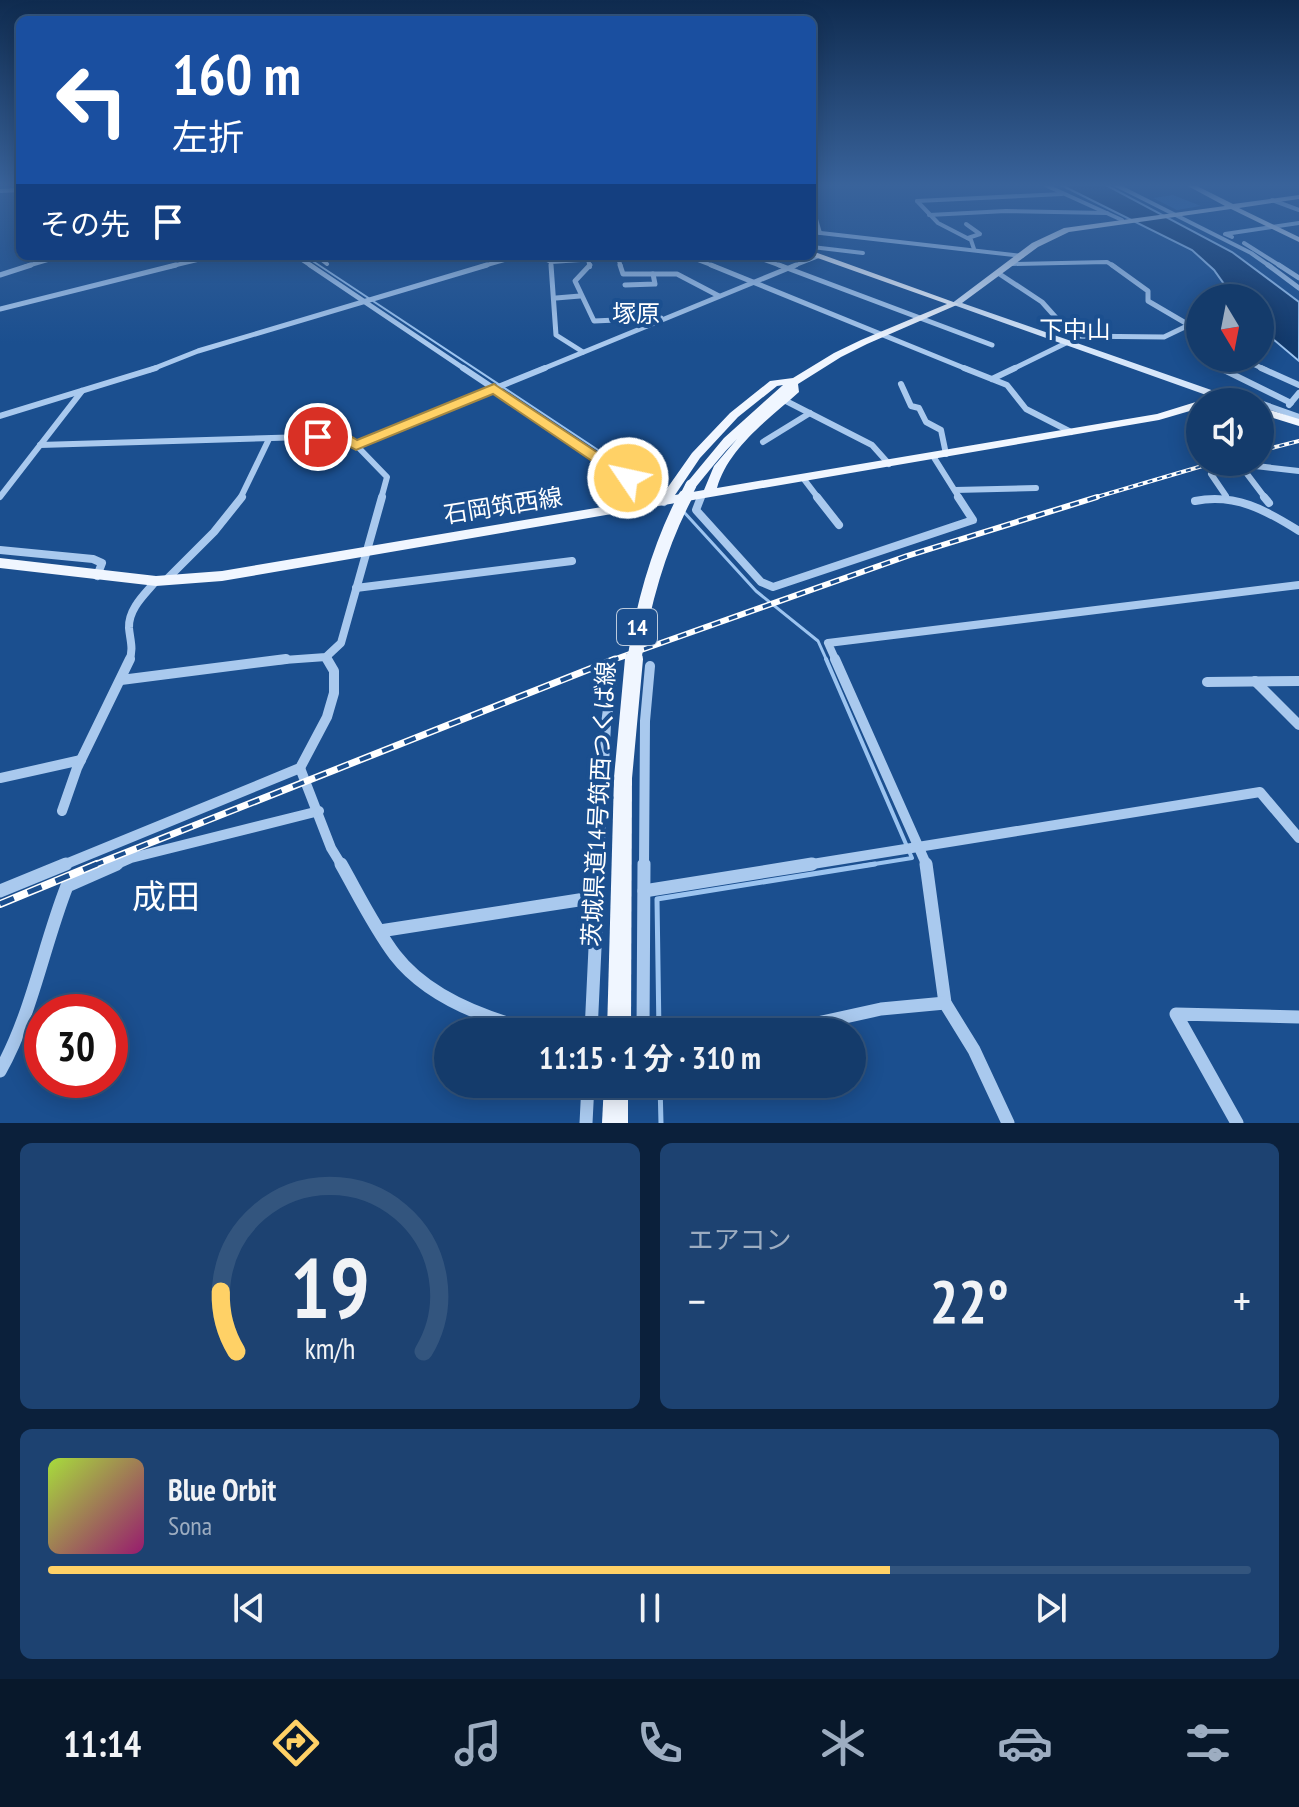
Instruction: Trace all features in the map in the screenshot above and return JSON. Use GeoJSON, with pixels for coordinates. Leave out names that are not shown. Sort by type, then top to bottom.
{"type":"FeatureCollection","features":[{"type":"Feature","properties":{"kind":"main road"},"geometry":{"type":"LineString","coordinates":[[816,255],[955,304]]}},
{"type":"Feature","properties":{"kind":"main road","name":"茨城県道14号筑西つくば線"},"geometry":{"type":"LineString","coordinates":[[619,1018],[627,710],[638,626],[661,547],[701,491],[740,425],[792,381],[883,334],[955,304]]}},
{"type":"Feature","properties":{"kind":"main road"},"geometry":{"type":"LineString","coordinates":[[664,502],[696,456],[734,415],[774,383],[792,381],[795,390],[736,448],[701,491]]}},
{"type":"Feature","properties":{"kind":"main road","name":"石岡筑西線"},"geometry":{"type":"LineString","coordinates":[[0,563],[160,581],[252,571],[664,502],[701,491],[889,464],[1169,415],[1186,408]]}},
{"type":"Feature","properties":{"kind":"main road"},"geometry":{"type":"LineString","coordinates":[[1274,414],[1299,420]]}},
{"type":"Feature","properties":{"kind":"main road"},"geometry":{"type":"LineString","coordinates":[[615,1123],[616,1098]]}},
{"type":"Feature","properties":{"kind":"street"},"geometry":{"type":"LineString","coordinates":[[862,237],[1022,256]]}},
{"type":"Feature","properties":{"kind":"street"},"geometry":{"type":"LineString","coordinates":[[955,304],[1050,237]]}},
{"type":"Feature","properties":{"kind":"street"},"geometry":{"type":"LineString","coordinates":[[1218,237],[1291,274]]}},
{"type":"Feature","properties":{"kind":"street"},"geometry":{"type":"LineString","coordinates":[[1232,237],[1262,252],[1291,274],[1299,288]]}},
{"type":"Feature","properties":{"kind":"street"},"geometry":{"type":"LineString","coordinates":[[968,238],[974,249]]}},
{"type":"Feature","properties":{"kind":"street"},"geometry":{"type":"LineString","coordinates":[[816,247],[863,253]]}},
{"type":"Feature","properties":{"kind":"street"},"geometry":{"type":"LineString","coordinates":[[0,275],[48,260]]}},
{"type":"Feature","properties":{"kind":"street"},"geometry":{"type":"LineString","coordinates":[[0,309],[198,260]]}},
{"type":"Feature","properties":{"kind":"street"},"geometry":{"type":"LineString","coordinates":[[303,260],[499,386],[664,502]]}},
{"type":"Feature","properties":{"kind":"street"},"geometry":{"type":"LineString","coordinates":[[322,260],[327,264]]}},
{"type":"Feature","properties":{"kind":"street"},"geometry":{"type":"LineString","coordinates":[[0,416],[198,351],[505,260]]}},
{"type":"Feature","properties":{"kind":"street"},"geometry":{"type":"LineString","coordinates":[[547,260],[588,260],[591,267],[576,277],[580,296],[592,319],[597,322],[666,318]]}},
{"type":"Feature","properties":{"kind":"street"},"geometry":{"type":"LineString","coordinates":[[619,260],[623,274],[677,274],[719,296]]}},
{"type":"Feature","properties":{"kind":"street"},"geometry":{"type":"LineString","coordinates":[[697,260],[1007,385],[1015,403],[1038,418],[1071,432]]}},
{"type":"Feature","properties":{"kind":"street"},"geometry":{"type":"LineString","coordinates":[[764,260],[992,345]]}},
{"type":"Feature","properties":{"kind":"street"},"geometry":{"type":"LineString","coordinates":[[356,445],[804,260]]}},
{"type":"Feature","properties":{"kind":"street"},"geometry":{"type":"LineString","coordinates":[[551,262],[556,298],[556,335],[583,352]]}},
{"type":"Feature","properties":{"kind":"street"},"geometry":{"type":"LineString","coordinates":[[991,379],[1071,341],[1164,337],[1189,325],[1148,301],[1148,291],[1107,262],[1011,264]]}},
{"type":"Feature","properties":{"kind":"street"},"geometry":{"type":"LineString","coordinates":[[998,273],[1015,282],[1071,341]]}},
{"type":"Feature","properties":{"kind":"street"},"geometry":{"type":"LineString","coordinates":[[625,285],[655,284],[653,274]]}},
{"type":"Feature","properties":{"kind":"street"},"geometry":{"type":"LineString","coordinates":[[556,298],[580,296]]}},
{"type":"Feature","properties":{"kind":"street"},"geometry":{"type":"LineString","coordinates":[[955,304],[1071,341],[1186,392]]}},
{"type":"Feature","properties":{"kind":"street"},"geometry":{"type":"LineString","coordinates":[[611,341],[623,347]]}},
{"type":"Feature","properties":{"kind":"street"},"geometry":{"type":"LineString","coordinates":[[1228,372],[1291,403]]}},
{"type":"Feature","properties":{"kind":"street"},"geometry":{"type":"LineString","coordinates":[[1271,372],[1299,385]]}},
{"type":"Feature","properties":{"kind":"street"},"geometry":{"type":"LineString","coordinates":[[701,491],[696,510],[761,582],[773,587],[973,520],[955,490],[940,455],[941,430],[926,422],[919,408],[911,406],[901,384]]}},
{"type":"Feature","properties":{"kind":"street"},"geometry":{"type":"LineString","coordinates":[[0,497],[83,390]]}},
{"type":"Feature","properties":{"kind":"street"},"geometry":{"type":"LineString","coordinates":[[1284,412],[1299,393]]}},
{"type":"Feature","properties":{"kind":"street"},"geometry":{"type":"LineString","coordinates":[[784,400],[872,445],[889,464]]}},
{"type":"Feature","properties":{"kind":"street"},"geometry":{"type":"LineString","coordinates":[[1274,408],[1299,420]]}},
{"type":"Feature","properties":{"kind":"street"},"geometry":{"type":"LineString","coordinates":[[763,442],[810,413]]}},
{"type":"Feature","properties":{"kind":"street"},"geometry":{"type":"LineString","coordinates":[[40,445],[342,436],[356,445],[387,477],[341,643],[326,657],[121,680]]}},
{"type":"Feature","properties":{"kind":"street"},"geometry":{"type":"LineString","coordinates":[[62,811],[81,760],[134,648],[129,627],[132,611],[160,581],[224,525],[257,472],[269,439]]}},
{"type":"Feature","properties":{"kind":"street"},"geometry":{"type":"LineString","coordinates":[[1274,466],[1299,471]]}},
{"type":"Feature","properties":{"kind":"street"},"geometry":{"type":"LineString","coordinates":[[1212,476],[1226,496]]}},
{"type":"Feature","properties":{"kind":"street"},"geometry":{"type":"LineString","coordinates":[[1249,476],[1269,503]]}},
{"type":"Feature","properties":{"kind":"street"},"geometry":{"type":"LineString","coordinates":[[803,478],[839,525]]}},
{"type":"Feature","properties":{"kind":"street"},"geometry":{"type":"LineString","coordinates":[[955,490],[1036,488]]}},
{"type":"Feature","properties":{"kind":"street"},"geometry":{"type":"LineString","coordinates":[[1195,501],[1226,496],[1270,513],[1299,531]]}},
{"type":"Feature","properties":{"kind":"street"},"geometry":{"type":"LineString","coordinates":[[0,550],[93,559],[102,563],[97,576]]}},
{"type":"Feature","properties":{"kind":"street"},"geometry":{"type":"LineString","coordinates":[[356,588],[572,561]]}},
{"type":"Feature","properties":{"kind":"street"},"geometry":{"type":"LineString","coordinates":[[1008,1123],[974,1050],[945,1003],[931,889],[828,643],[1299,585]]}},
{"type":"Feature","properties":{"kind":"street"},"geometry":{"type":"LineString","coordinates":[[0,891],[300,768],[327,717],[334,693],[334,671],[326,657]]}},
{"type":"Feature","properties":{"kind":"street"},"geometry":{"type":"LineString","coordinates":[[643,1018],[645,721],[650,666]]}},
{"type":"Feature","properties":{"kind":"street"},"geometry":{"type":"LineString","coordinates":[[592,1018],[606,724],[612,679]]}},
{"type":"Feature","properties":{"kind":"street"},"geometry":{"type":"LineString","coordinates":[[1255,681],[1299,725]]}},
{"type":"Feature","properties":{"kind":"street"},"geometry":{"type":"LineString","coordinates":[[1207,682],[1299,681]]}},
{"type":"Feature","properties":{"kind":"street"},"geometry":{"type":"LineString","coordinates":[[0,778],[81,760]]}},
{"type":"Feature","properties":{"kind":"street"},"geometry":{"type":"LineString","coordinates":[[300,768],[331,848],[395,955],[415,975],[445,996],[491,1018]]}},
{"type":"Feature","properties":{"kind":"street"},"geometry":{"type":"LineString","coordinates":[[644,891],[1260,792],[1299,838]]}},
{"type":"Feature","properties":{"kind":"street"},"geometry":{"type":"LineString","coordinates":[[0,1071],[15,1044],[48,934],[67,886],[131,858],[319,811]]}},
{"type":"Feature","properties":{"kind":"street"},"geometry":{"type":"LineString","coordinates":[[380,931],[598,897]]}},
{"type":"Feature","properties":{"kind":"street"},"geometry":{"type":"LineString","coordinates":[[835,1018],[909,1003],[945,1003]]}},
{"type":"Feature","properties":{"kind":"street"},"geometry":{"type":"LineString","coordinates":[[1237,1123],[1176,1014],[1299,1017]]}},
{"type":"Feature","properties":{"kind":"street"},"geometry":{"type":"LineString","coordinates":[[586,1123],[587,1098]]}},
{"type":"Feature","properties":{"kind":"water"},"geometry":{"type":"Polygon","coordinates":[[[1167,237],[1205,237],[1232,252],[1299,302],[1299,361],[1274,340],[1274,284],[1224,284],[1192,250],[1167,237]]]}},
{"type":"Feature","properties":{"kind":"waterway"},"geometry":{"type":"LineString","coordinates":[[311,260],[663,493]]}},
{"type":"Feature","properties":{"kind":"waterway"},"geometry":{"type":"LineString","coordinates":[[683,511],[756,591],[818,641],[827,661]]}},
{"type":"Feature","properties":{"kind":"waterway"},"geometry":{"type":"LineString","coordinates":[[826,659],[912,858],[862,866]]}},
{"type":"Feature","properties":{"kind":"waterway"},"geometry":{"type":"LineString","coordinates":[[659,1018],[657,899],[875,864]]}},
{"type":"Feature","properties":{"kind":"waterway"},"geometry":{"type":"LineString","coordinates":[[660,1098],[661,1123]]}},
{"type":"Feature","properties":{"kind":"railway"},"geometry":{"type":"LineString","coordinates":[[1274,447],[1299,441]]}},
{"type":"Feature","properties":{"kind":"railway"},"geometry":{"type":"LineString","coordinates":[[1090,499],[1186,471]]}},
{"type":"Feature","properties":{"kind":"railway"},"geometry":{"type":"LineString","coordinates":[[610,661],[907,556],[1097,497]]}},
{"type":"Feature","properties":{"kind":"railway"},"geometry":{"type":"LineString","coordinates":[[96,865],[615,659]]}},
{"type":"Feature","properties":{"kind":"railway"},"geometry":{"type":"LineString","coordinates":[[0,904],[96,865]]}},
{"type":"Feature","properties":{"kind":"railway"},"geometry":{"type":"LineString","coordinates":[[92,866],[96,865]]}},
{"type":"Feature","properties":{"kind":"district","name":"塚原"},"geometry":{"type":"Point","coordinates":[636,314]}},
{"type":"Feature","properties":{"kind":"district","name":"下中山"},"geometry":{"type":"Point","coordinates":[1075,330]}},
{"type":"Feature","properties":{"kind":"district","name":"成田"},"geometry":{"type":"Point","coordinates":[166,897]}},
{"type":"Feature","properties":{"kind":"route"},"geometry":{"type":"LineString","coordinates":[[318,437],[342,436],[356,445],[494,388],[628,478]]}}]}
